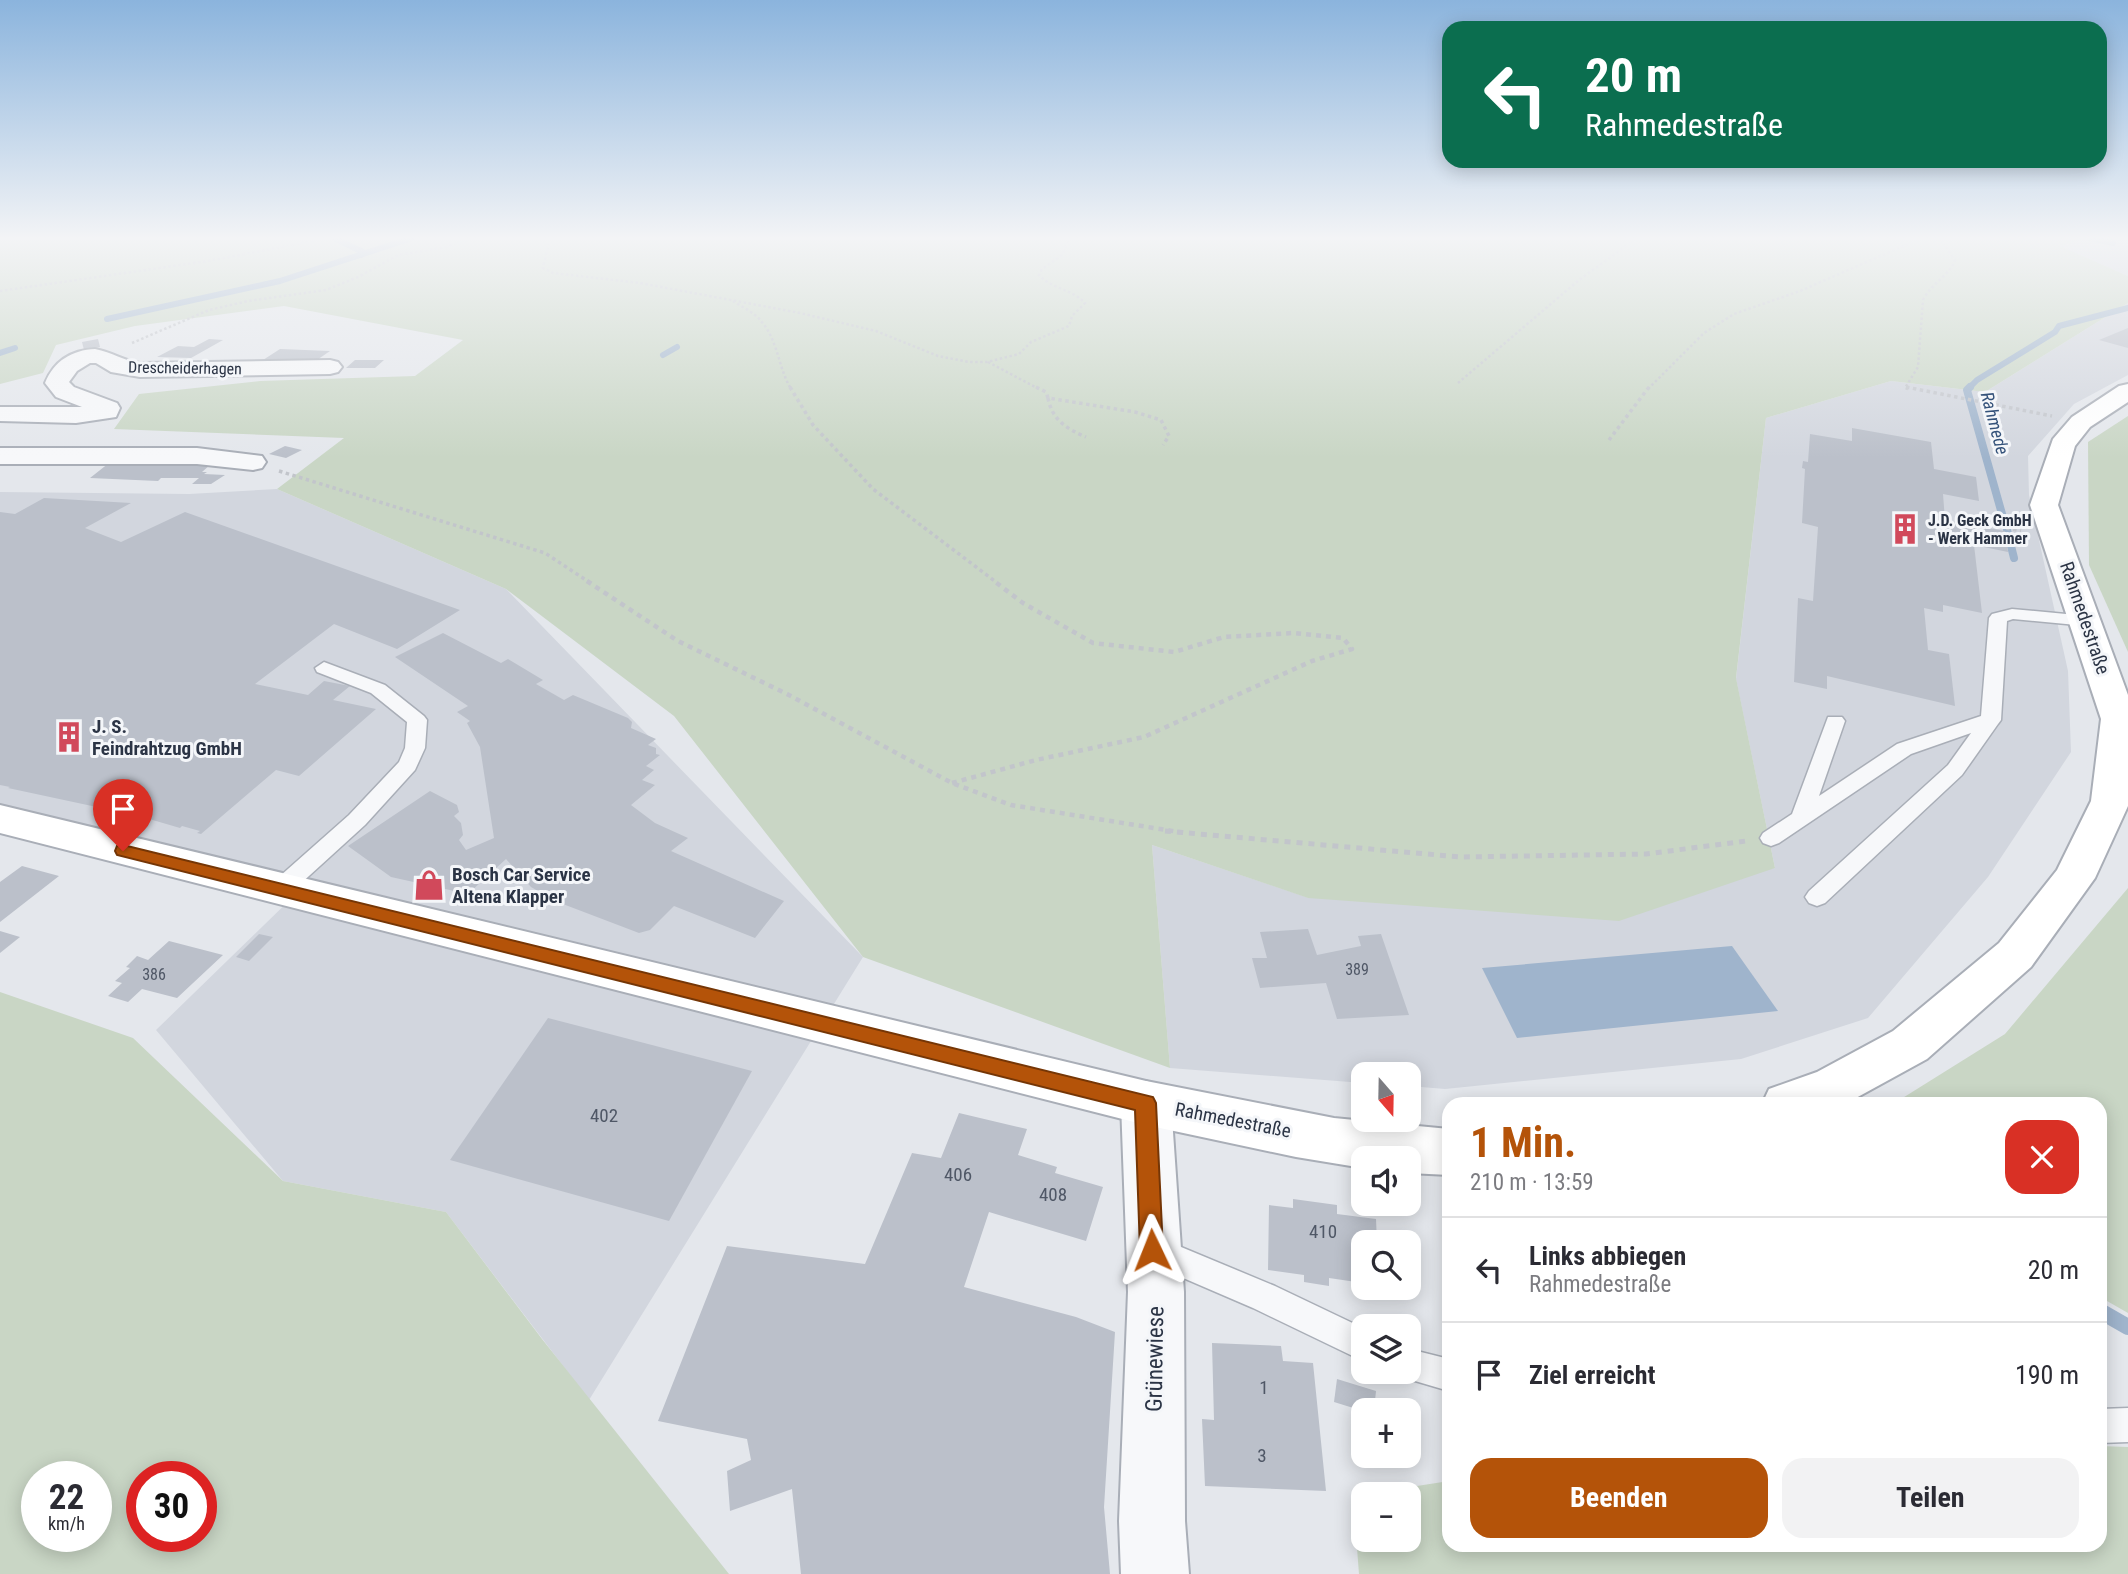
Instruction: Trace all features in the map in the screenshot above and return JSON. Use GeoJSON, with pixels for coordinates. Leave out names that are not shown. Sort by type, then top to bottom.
{"type":"FeatureCollection","features":[{"type":"Feature","properties":{"kind":"main road","name":"Rahmedestraße"},"geometry":{"type":"LineString","coordinates":[[1806,1097],[1834,1087],[1910,1045],[2015,955],[2074,878],[2111,801],[2119,719],[2087,621],[2044,505],[2062,445],[2081,422],[2128,391]]}},
{"type":"Feature","properties":{"kind":"main road","name":"Rahmedestraße"},"geometry":{"type":"LineString","coordinates":[[0,819],[1146,1103],[1268,1128],[1385,1147],[1442,1151]]}},
{"type":"Feature","properties":{"kind":"street","name":"Drescheiderhagen"},"geometry":{"type":"LineString","coordinates":[[91,356],[102,356],[117,366],[140,370],[330,367]]}},
{"type":"Feature","properties":{"kind":"street"},"geometry":{"type":"LineString","coordinates":[[0,414],[76,415],[107,412],[108,408],[65,392],[57,383],[60,373],[74,362],[91,356]]}},
{"type":"Feature","properties":{"kind":"street"},"geometry":{"type":"LineString","coordinates":[[0,456],[197,456],[253,462]]}},
{"type":"Feature","properties":{"kind":"street","name":"Grünewiese"},"geometry":{"type":"LineString","coordinates":[[1146,1103],[1156,1292],[1152,1521],[1155,1574]]}},
{"type":"Feature","properties":{"kind":"lane"},"geometry":{"type":"LineString","coordinates":[[1817,897],[1955,770],[1991,720],[1998,618],[2012,614],[2087,621]]}},
{"type":"Feature","properties":{"kind":"lane"},"geometry":{"type":"LineString","coordinates":[[279,890],[357,820],[408,765],[415,748],[417,720],[378,689],[324,668]]}},
{"type":"Feature","properties":{"kind":"lane"},"geometry":{"type":"LineString","coordinates":[[1771,838],[1904,749],[1991,720]]}},
{"type":"Feature","properties":{"kind":"lane"},"geometry":{"type":"LineString","coordinates":[[1801,819],[1835,721]]}},
{"type":"Feature","properties":{"kind":"lane"},"geometry":{"type":"LineString","coordinates":[[1152,1250],[1264,1297],[1351,1339]]}},
{"type":"Feature","properties":{"kind":"lane"},"geometry":{"type":"LineString","coordinates":[[1421,1368],[1442,1373]]}},
{"type":"Feature","properties":{"kind":"lane"},"geometry":{"type":"LineString","coordinates":[[2107,1426],[2128,1425]]}},
{"type":"Feature","properties":{"kind":"path"},"geometry":{"type":"LineString","coordinates":[[91,356],[122,347],[206,311]]}},
{"type":"Feature","properties":{"kind":"path"},"geometry":{"type":"LineString","coordinates":[[748,311],[761,320],[776,347],[783,376],[813,425],[873,489],[1023,603],[1093,643],[1174,652],[1224,637],[1293,633],[1343,638],[1352,649],[1312,661],[1144,737],[1036,760],[952,783]]}},
{"type":"Feature","properties":{"kind":"path"},"geometry":{"type":"LineString","coordinates":[[783,311],[876,331],[938,356],[987,362],[1046,392],[1049,411],[1066,429],[1086,437]]}},
{"type":"Feature","properties":{"kind":"path"},"geometry":{"type":"LineString","coordinates":[[987,362],[1019,354],[1031,342],[1069,326],[1077,311]]}},
{"type":"Feature","properties":{"kind":"path"},"geometry":{"type":"LineString","coordinates":[[1458,383],[1542,311]]}},
{"type":"Feature","properties":{"kind":"path"},"geometry":{"type":"LineString","coordinates":[[1609,440],[1652,383],[1714,327],[1741,311]]}},
{"type":"Feature","properties":{"kind":"path"},"geometry":{"type":"LineString","coordinates":[[1922,311],[1918,367],[1905,388],[1979,400],[2081,422]]}},
{"type":"Feature","properties":{"kind":"path"},"geometry":{"type":"LineString","coordinates":[[1048,397],[1161,419],[1169,436],[1163,445]]}},
{"type":"Feature","properties":{"kind":"path"},"geometry":{"type":"LineString","coordinates":[[253,462],[545,553],[678,641],[787,694],[952,783],[1011,805],[1164,831],[1461,857],[1646,854],[1771,838]]}},
{"type":"Feature","properties":{"kind":"path"},"geometry":{"type":"LineString","coordinates":[[1972,521],[2056,537]]}},
{"type":"Feature","properties":{"kind":"shaded area"},"geometry":{"type":"Polygon","coordinates":[[[2114,311],[2128,311],[2128,375],[2074,404],[2028,456],[2029,495],[2068,671],[2071,752],[1988,877],[1868,1018],[1741,1059],[1445,1089],[1421,1087],[1421,1062],[1351,1062],[1351,1082],[1170,1068],[1152,845],[1309,898],[1775,868],[1736,679],[1766,418],[1891,381],[1985,392],[2114,311]]]}},
{"type":"Feature","properties":{"kind":"shaded area"},"geometry":{"type":"Polygon","coordinates":[[[277,489],[506,589],[863,957],[589,1400],[446,1212],[283,1181],[156,1030],[302,888],[0,810],[0,492],[189,494],[277,489]]]}},
{"type":"Feature","properties":{"kind":"green space"},"geometry":{"type":"Polygon","coordinates":[[[0,311],[243,311],[135,326],[56,345],[43,373],[0,384],[0,311]]]}},
{"type":"Feature","properties":{"kind":"green space"},"geometry":{"type":"Polygon","coordinates":[[[313,311],[2114,311],[1985,392],[1891,381],[1766,418],[1736,678],[1775,868],[1619,921],[1308,898],[1152,845],[1170,1068],[863,957],[674,716],[506,589],[277,489],[344,438],[114,429],[139,394],[260,381],[415,376],[463,340],[313,311]]]}},
{"type":"Feature","properties":{"kind":"green space"},"geometry":{"type":"Polygon","coordinates":[[[2128,416],[2128,652],[2089,565],[2088,442],[2128,416]]]}},
{"type":"Feature","properties":{"kind":"green space"},"geometry":{"type":"Polygon","coordinates":[[[2128,888],[2128,1313],[2107,1301],[2107,1097],[1904,1097],[2005,1034],[2128,888]]]}},
{"type":"Feature","properties":{"kind":"green space"},"geometry":{"type":"Polygon","coordinates":[[[0,992],[133,1038],[283,1181],[446,1212],[542,1339],[729,1574],[0,1574],[0,992]]]}},
{"type":"Feature","properties":{"kind":"green space"},"geometry":{"type":"Polygon","coordinates":[[[2107,1446],[2128,1447],[2128,1574],[1359,1574],[1357,1552],[1421,1552],[1421,1485],[1442,1482],[1442,1552],[2107,1552],[2107,1446]]]}},
{"type":"Feature","properties":{"kind":"water"},"geometry":{"type":"Polygon","coordinates":[[[1732,946],[1778,1011],[1517,1038],[1482,968],[1732,946]]]}},
{"type":"Feature","properties":{"kind":"building"},"geometry":{"type":"Polygon","coordinates":[[[2128,328],[2128,348],[2099,340],[2128,328]]]}},
{"type":"Feature","properties":{"kind":"building"},"geometry":{"type":"Polygon","coordinates":[[[98,339],[100,347],[84,350],[82,342],[98,339]]]}},
{"type":"Feature","properties":{"kind":"building"},"geometry":{"type":"Polygon","coordinates":[[[209,339],[223,340],[191,358],[157,357],[178,346],[194,347],[209,339]]]}},
{"type":"Feature","properties":{"kind":"building"},"geometry":{"type":"Polygon","coordinates":[[[280,349],[330,351],[314,362],[263,360],[280,349]]]}},
{"type":"Feature","properties":{"kind":"building"},"geometry":{"type":"Polygon","coordinates":[[[355,360],[384,360],[375,368],[346,368],[355,360]]]}},
{"type":"Feature","properties":{"kind":"building","name":"J.D. Geck GmbH - Werk Hammer"},"geometry":{"type":"Polygon","coordinates":[[[1852,428],[1931,442],[1934,469],[1976,477],[1979,501],[1943,494],[1945,520],[2005,531],[2008,552],[1974,545],[1982,613],[1943,605],[1943,612],[1924,608],[1928,650],[1949,654],[1955,706],[1827,676],[1827,689],[1794,682],[1798,598],[1813,601],[1818,527],[1802,523],[1805,469],[1802,468],[1803,461],[1808,462],[1810,434],[1852,441],[1852,428]]]}},
{"type":"Feature","properties":{"kind":"building"},"geometry":{"type":"Polygon","coordinates":[[[285,446],[302,450],[286,458],[269,454],[285,446]]]}},
{"type":"Feature","properties":{"kind":"building"},"geometry":{"type":"Polygon","coordinates":[[[109,463],[211,464],[202,472],[207,472],[204,474],[225,475],[211,484],[192,484],[199,478],[161,478],[158,481],[90,478],[109,463]]]}},
{"type":"Feature","properties":{"kind":"building"},"geometry":{"type":"Polygon","coordinates":[[[44,498],[131,503],[85,528],[121,542],[185,512],[460,610],[397,649],[334,624],[255,684],[308,695],[324,681],[350,686],[333,700],[376,709],[299,776],[276,770],[201,834],[197,833],[200,831],[182,826],[180,828],[139,816],[132,817],[134,815],[8,788],[10,787],[0,785],[0,512],[15,514],[44,498]]]}},
{"type":"Feature","properties":{"kind":"building"},"geometry":{"type":"Polygon","coordinates":[[[443,633],[501,663],[508,659],[543,680],[536,684],[564,700],[573,695],[628,718],[632,722],[631,728],[656,739],[648,745],[656,748],[656,754],[660,755],[646,766],[654,770],[642,780],[655,785],[631,805],[655,823],[688,838],[671,851],[784,901],[755,938],[674,906],[650,930],[639,933],[555,901],[531,887],[506,859],[468,894],[391,877],[348,846],[430,791],[457,805],[459,812],[454,816],[461,823],[463,835],[459,840],[466,850],[494,838],[480,747],[467,723],[470,721],[457,712],[468,706],[395,657],[443,633]]]}},
{"type":"Feature","properties":{"kind":"building"},"geometry":{"type":"Polygon","coordinates":[[[22,866],[59,876],[0,922],[0,882],[22,866]]]}},
{"type":"Feature","properties":{"kind":"building"},"geometry":{"type":"Polygon","coordinates":[[[1308,929],[1317,955],[1361,946],[1358,936],[1381,934],[1409,1015],[1337,1019],[1326,983],[1260,988],[1252,958],[1267,958],[1260,932],[1308,929]]]}},
{"type":"Feature","properties":{"kind":"building"},"geometry":{"type":"Polygon","coordinates":[[[0,931],[20,937],[0,953],[0,931]]]}},
{"type":"Feature","properties":{"kind":"building"},"geometry":{"type":"Polygon","coordinates":[[[259,934],[273,937],[249,961],[236,957],[259,934]]]}},
{"type":"Feature","properties":{"kind":"building"},"geometry":{"type":"Polygon","coordinates":[[[169,941],[223,955],[177,998],[142,989],[128,1002],[108,996],[122,983],[115,981],[130,968],[126,967],[137,956],[148,960],[169,941]]]}},
{"type":"Feature","properties":{"kind":"building"},"geometry":{"type":"Polygon","coordinates":[[[548,1018],[752,1071],[669,1221],[450,1160],[548,1018]]]}},
{"type":"Feature","properties":{"kind":"building"},"geometry":{"type":"Polygon","coordinates":[[[959,1113],[1027,1129],[1018,1155],[1057,1167],[1055,1173],[1103,1187],[1086,1241],[989,1212],[964,1287],[1076,1317],[1115,1332],[1104,1507],[1110,1574],[801,1574],[792,1489],[730,1511],[727,1471],[751,1460],[747,1439],[658,1421],[727,1246],[865,1264],[912,1153],[941,1158],[959,1113]]]}},
{"type":"Feature","properties":{"kind":"building"},"geometry":{"type":"Polygon","coordinates":[[[1293,1199],[1337,1205],[1337,1214],[1376,1219],[1376,1230],[1351,1230],[1351,1281],[1329,1278],[1329,1286],[1304,1282],[1304,1275],[1268,1270],[1269,1205],[1293,1208],[1293,1199]]]}},
{"type":"Feature","properties":{"kind":"building"},"geometry":{"type":"Polygon","coordinates":[[[1212,1343],[1281,1346],[1283,1361],[1313,1363],[1326,1491],[1205,1486],[1202,1419],[1214,1420],[1212,1343]]]}},
{"type":"Feature","properties":{"kind":"building"},"geometry":{"type":"Polygon","coordinates":[[[1337,1379],[1376,1391],[1375,1398],[1351,1398],[1351,1407],[1334,1402],[1337,1379]]]}},
{"type":"Feature","properties":{"kind":"waterway"},"geometry":{"type":"LineString","coordinates":[[107,319],[141,311]]}},
{"type":"Feature","properties":{"kind":"waterway","name":"Rahmede"},"geometry":{"type":"LineString","coordinates":[[2004,521],[1967,390],[1977,380],[2055,332],[2059,326],[2115,311]]}},
{"type":"Feature","properties":{"kind":"waterway"},"geometry":{"type":"LineString","coordinates":[[663,355],[677,347]]}},
{"type":"Feature","properties":{"kind":"waterway"},"geometry":{"type":"LineString","coordinates":[[0,353],[15,348]]}},
{"type":"Feature","properties":{"kind":"waterway","name":"Rahmede"},"geometry":{"type":"LineString","coordinates":[[2007,530],[2014,558]]}},
{"type":"Feature","properties":{"kind":"waterway"},"geometry":{"type":"LineString","coordinates":[[2107,1315],[2128,1327]]}},
{"type":"Feature","properties":{"kind":"place","name":"J.D. Geck GmbH - Werk Hammer"},"geometry":{"type":"Point","coordinates":[1905,529]}},
{"type":"Feature","properties":{"kind":"place","name":"J. S. Feindrahtzug GmbH"},"geometry":{"type":"Point","coordinates":[69,737]}},
{"type":"Feature","properties":{"kind":"place","name":"Bosch Car Service Altena Klapper"},"geometry":{"type":"Point","coordinates":[429,885]}},
{"type":"Feature","properties":{"kind":"route"},"geometry":{"type":"LineString","coordinates":[[123,851],[1146,1103],[1152,1250]]}}]}
